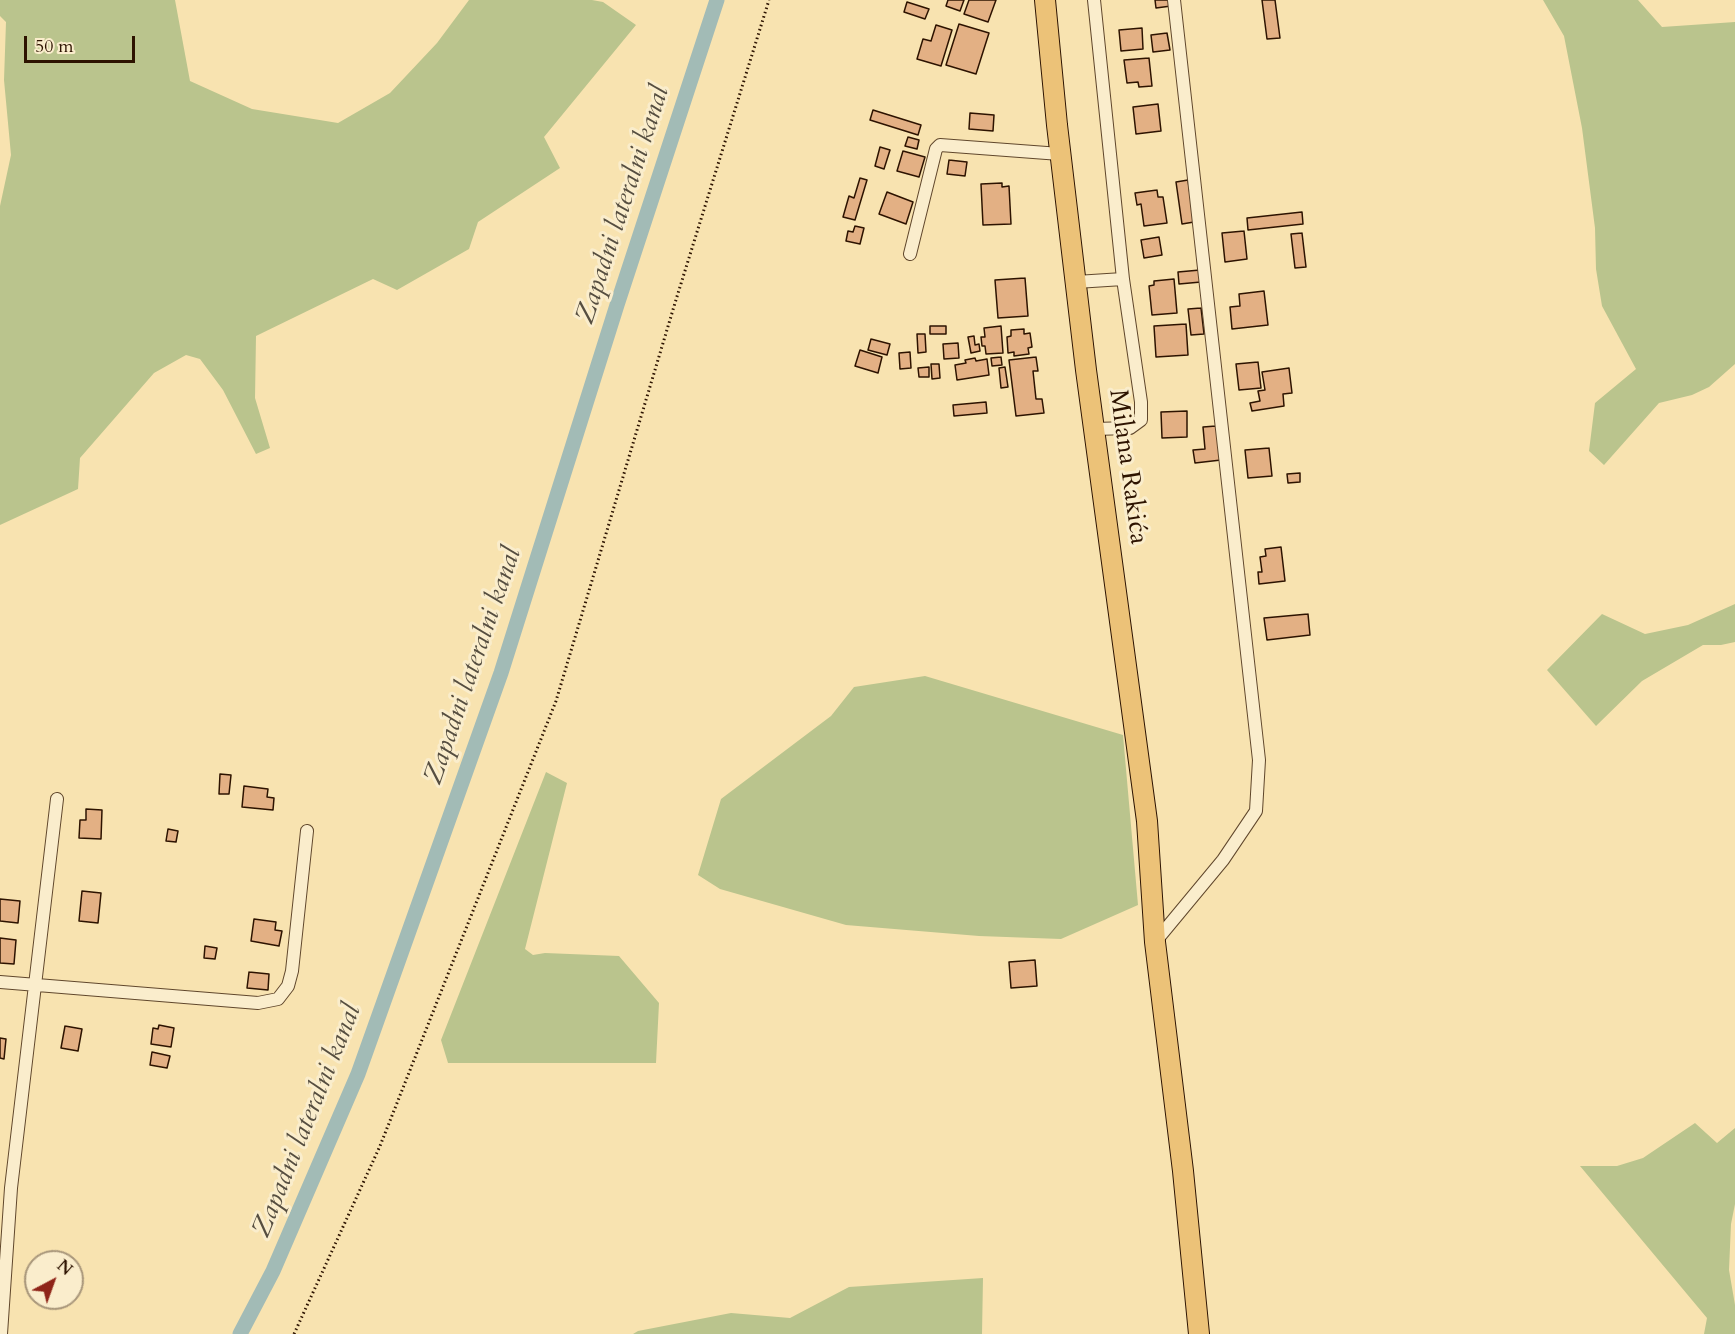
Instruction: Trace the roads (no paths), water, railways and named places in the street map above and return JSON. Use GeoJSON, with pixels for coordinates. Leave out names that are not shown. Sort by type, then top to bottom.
{"type":"FeatureCollection","features":[{"type":"Feature","properties":{"kind":"main road","name":"Milana Rakića"},"geometry":{"type":"LineString","coordinates":[[1045,0],[1060,154],[1094,429],[1147,820],[1155,942],[1183,1171],[1199,1334]]}},
{"type":"Feature","properties":{"kind":"street"},"geometry":{"type":"LineString","coordinates":[[1094,0],[1124,279],[1141,402],[1141,420],[1130,428],[1094,429]]}},
{"type":"Feature","properties":{"kind":"street"},"geometry":{"type":"LineString","coordinates":[[1155,942],[1222,860],[1256,812],[1259,760],[1174,0]]}},
{"type":"Feature","properties":{"kind":"street"},"geometry":{"type":"LineString","coordinates":[[910,254],[936,149],[940,145],[1060,154]]}},
{"type":"Feature","properties":{"kind":"street"},"geometry":{"type":"LineString","coordinates":[[1076,282],[1124,279]]}},
{"type":"Feature","properties":{"kind":"street"},"geometry":{"type":"LineString","coordinates":[[1,1334],[6,1188],[37,985],[57,799]]}},
{"type":"Feature","properties":{"kind":"street"},"geometry":{"type":"LineString","coordinates":[[0,981],[258,1003],[278,999],[288,986],[292,971],[307,831]]}},
{"type":"Feature","properties":{"kind":"waterway","name":"Zapadni lateralni kanal"},"geometry":{"type":"LineString","coordinates":[[240,1334],[273,1271],[358,1074],[501,673],[617,305],[717,0]]}}]}
